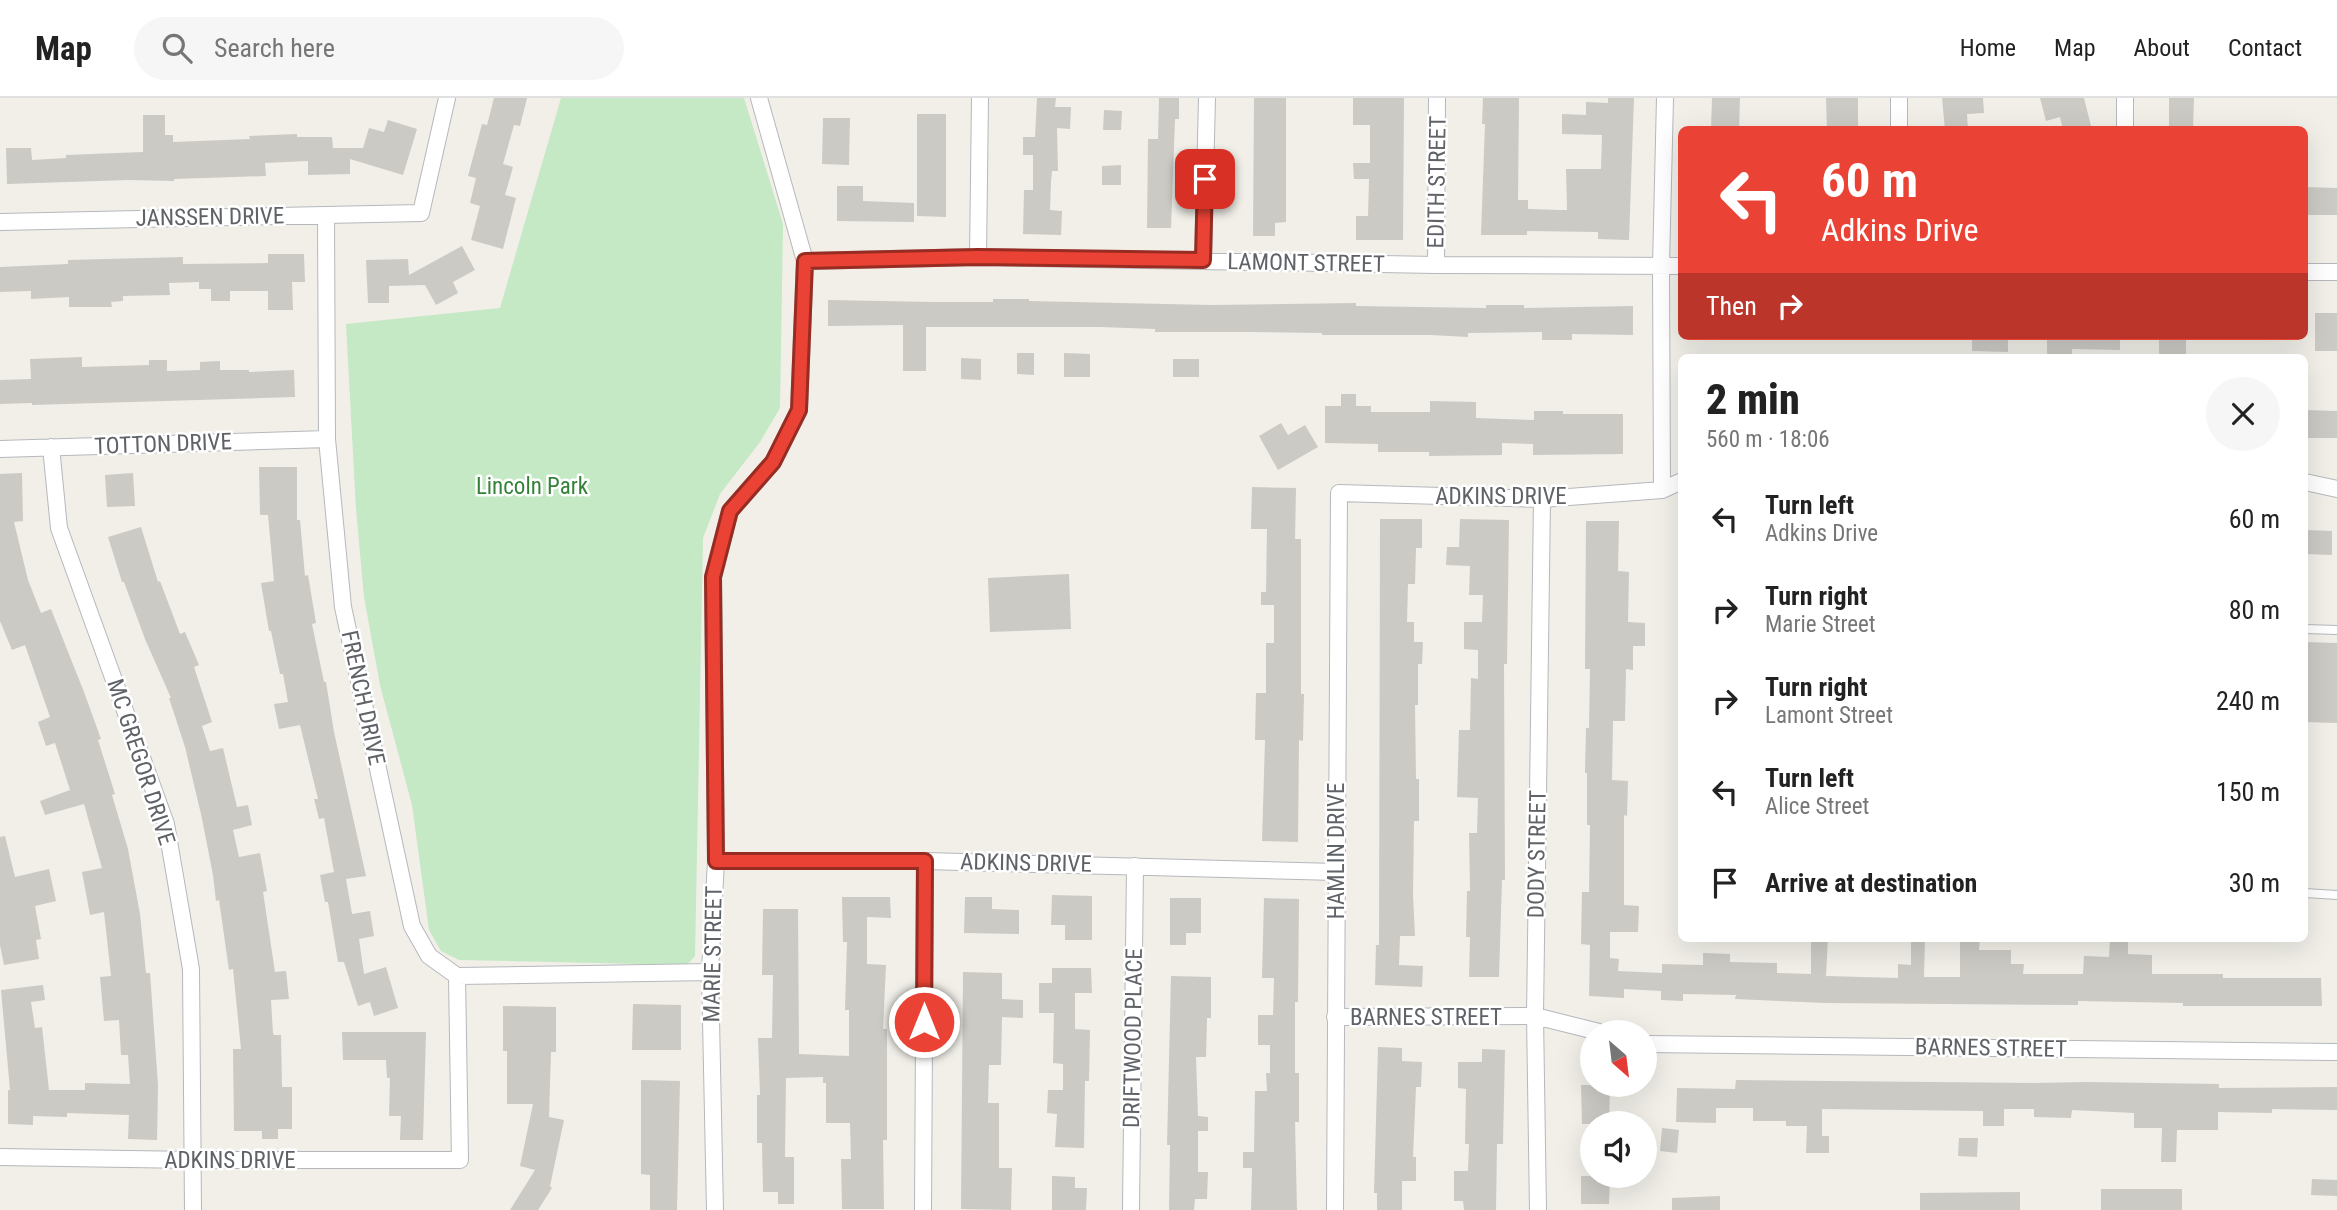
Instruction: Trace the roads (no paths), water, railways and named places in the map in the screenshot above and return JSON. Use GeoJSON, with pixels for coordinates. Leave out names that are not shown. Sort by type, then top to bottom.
{"type":"FeatureCollection","features":[{"type":"Feature","properties":{"kind":"street","name":"JANSSEN DRIVE"},"geometry":{"type":"LineString","coordinates":[[0,222],[421,213],[447,98]]}},
{"type":"Feature","properties":{"kind":"street","name":"MARIE STREET"},"geometry":{"type":"LineString","coordinates":[[715,1210],[710,972],[716,861],[713,577],[730,511],[773,462],[799,410],[805,261],[759,98]]}},
{"type":"Feature","properties":{"kind":"street"},"geometry":{"type":"LineString","coordinates":[[978,257],[980,98]]}},
{"type":"Feature","properties":{"kind":"street"},"geometry":{"type":"LineString","coordinates":[[1203,260],[1208,98]]}},
{"type":"Feature","properties":{"kind":"street","name":"EDITH STREET"},"geometry":{"type":"LineString","coordinates":[[1436,265],[1437,98]]}},
{"type":"Feature","properties":{"kind":"street"},"geometry":{"type":"LineString","coordinates":[[1662,490],[1661,266],[1665,98]]}},
{"type":"Feature","properties":{"kind":"street"},"geometry":{"type":"LineString","coordinates":[[1899,98],[1899,126]]}},
{"type":"Feature","properties":{"kind":"street"},"geometry":{"type":"LineString","coordinates":[[2125,98],[2125,126]]}},
{"type":"Feature","properties":{"kind":"street","name":"FRENCH DRIVE"},"geometry":{"type":"LineString","coordinates":[[326,215],[327,439],[343,607],[412,926],[429,956],[457,976]]}},
{"type":"Feature","properties":{"kind":"street","name":"LAMONT STREET"},"geometry":{"type":"LineString","coordinates":[[805,261],[978,257],[1436,265],[1678,266]]}},
{"type":"Feature","properties":{"kind":"street"},"geometry":{"type":"LineString","coordinates":[[2308,272],[2337,272]]}},
{"type":"Feature","properties":{"kind":"street","name":"TOTTON DRIVE"},"geometry":{"type":"LineString","coordinates":[[0,449],[327,439]]}},
{"type":"Feature","properties":{"kind":"street","name":"MC GREGOR DRIVE"},"geometry":{"type":"LineString","coordinates":[[51,447],[59,528],[166,824],[191,970],[193,1210]]}},
{"type":"Feature","properties":{"kind":"street","name":"ADKINS DRIVE"},"geometry":{"type":"LineString","coordinates":[[1339,493],[1542,499],[1662,490],[1678,483]]}},
{"type":"Feature","properties":{"kind":"street"},"geometry":{"type":"LineString","coordinates":[[2308,483],[2337,489]]}},
{"type":"Feature","properties":{"kind":"street","name":"HAMLIN DRIVE"},"geometry":{"type":"LineString","coordinates":[[1335,1210],[1339,493]]}},
{"type":"Feature","properties":{"kind":"street","name":"DODY STREET"},"geometry":{"type":"LineString","coordinates":[[1538,1210],[1535,1016],[1542,499]]}},
{"type":"Feature","properties":{"kind":"street","name":"ADKINS DRIVE"},"geometry":{"type":"LineString","coordinates":[[716,861],[925,861],[1336,872]]}},
{"type":"Feature","properties":{"kind":"street"},"geometry":{"type":"LineString","coordinates":[[923,1210],[925,861]]}},
{"type":"Feature","properties":{"kind":"street","name":"DRIFTWOOD PLACE"},"geometry":{"type":"LineString","coordinates":[[1131,1210],[1135,866]]}},
{"type":"Feature","properties":{"kind":"street"},"geometry":{"type":"LineString","coordinates":[[457,976],[710,972]]}},
{"type":"Feature","properties":{"kind":"street","name":"ADKINS DRIVE"},"geometry":{"type":"LineString","coordinates":[[0,1157],[460,1160],[457,976]]}},
{"type":"Feature","properties":{"kind":"street","name":"BARNES STREET"},"geometry":{"type":"LineString","coordinates":[[1335,1017],[1535,1016],[1580,1027]]}},
{"type":"Feature","properties":{"kind":"street","name":"BARNES STREET"},"geometry":{"type":"LineString","coordinates":[[1657,1044],[2337,1052]]}},
{"type":"Feature","properties":{"kind":"lane"},"geometry":{"type":"LineString","coordinates":[[2308,629],[2337,630]]}},
{"type":"Feature","properties":{"kind":"lane"},"geometry":{"type":"LineString","coordinates":[[2308,893],[2337,894]]}},
{"type":"Feature","properties":{"kind":"park label","name":"Lincoln Park"},"geometry":{"type":"Point","coordinates":[532,486]}}]}
